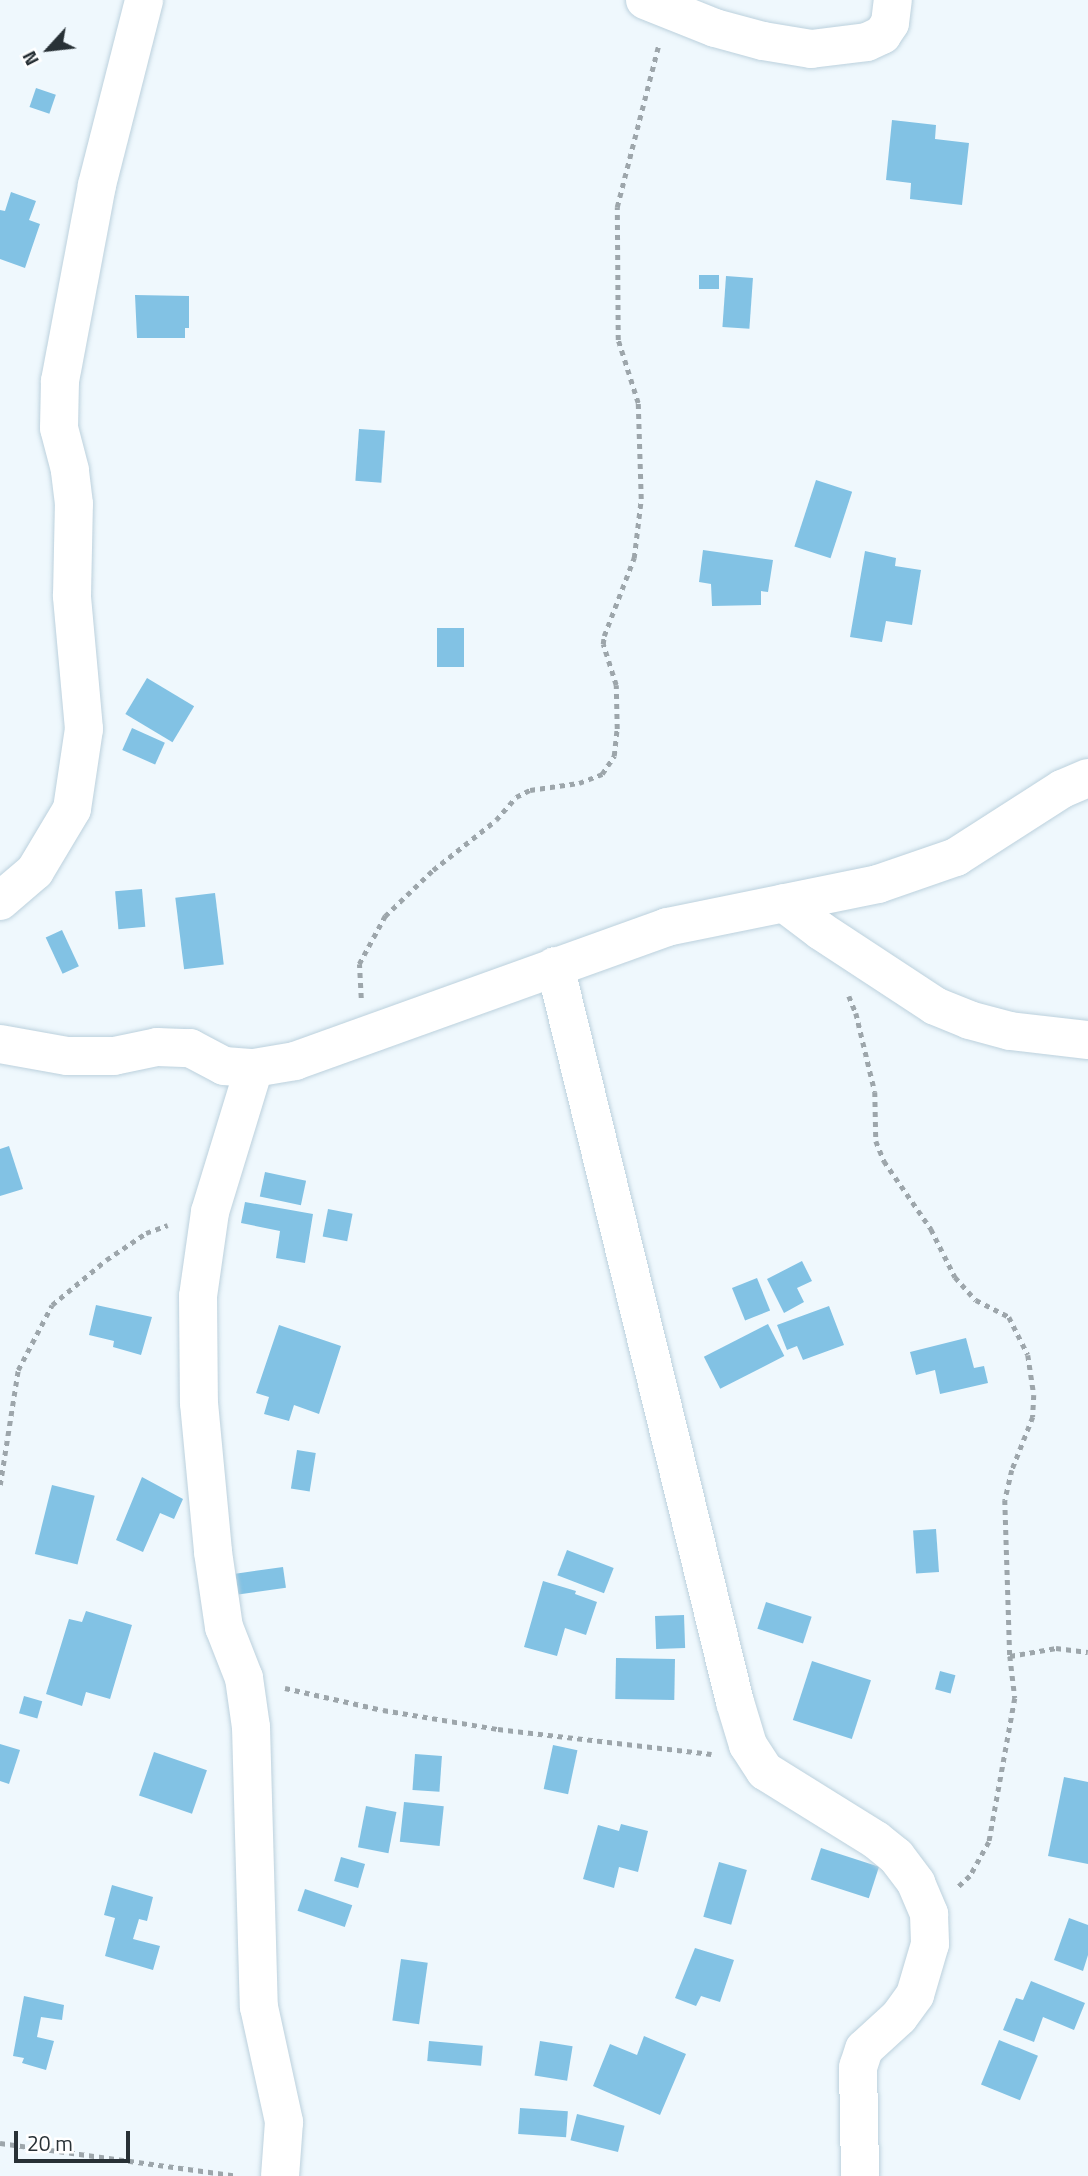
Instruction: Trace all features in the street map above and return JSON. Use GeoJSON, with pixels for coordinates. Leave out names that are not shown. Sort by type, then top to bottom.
{"type":"FeatureCollection","features":[{"type":"Feature","properties":{"kind":"street"},"geometry":{"type":"LineString","coordinates":[[0,901],[35,870],[72,809],[84,729],[72,596],[74,504],[71,470],[59,428],[60,381],[97,185],[144,0]]}},
{"type":"Feature","properties":{"kind":"street"},"geometry":{"type":"LineString","coordinates":[[656,5],[751,38],[811,49],[867,42],[882,35],[890,23],[893,0]]}},
{"type":"Feature","properties":{"kind":"street"},"geometry":{"type":"LineString","coordinates":[[0,1044],[67,1056],[114,1056],[157,1047],[190,1048],[224,1066],[254,1068],[295,1061],[667,927],[878,884],[956,857],[1062,789],[1088,778]]}},
{"type":"Feature","properties":{"kind":"street"},"geometry":{"type":"LineString","coordinates":[[784,903],[821,931],[935,1006],[968,1020],[1010,1031],[1088,1040]]}},
{"type":"Feature","properties":{"kind":"street"},"geometry":{"type":"LineString","coordinates":[[555,967],[735,1702],[748,1745],[765,1772],[876,1840],[896,1856],[916,1883],[929,1914],[929,1944],[915,1995],[899,2017],[864,2049],[858,2067],[860,2176]]}},
{"type":"Feature","properties":{"kind":"street"},"geometry":{"type":"LineString","coordinates":[[254,1068],[210,1212],[198,1296],[200,1403],[213,1552],[224,1627],[244,1678],[251,1727],[259,2007],[284,2122],[280,2176]]}},
{"type":"Feature","properties":{"kind":"path"},"geometry":{"type":"LineString","coordinates":[[364,1034],[359,964],[384,916],[433,870],[496,820],[516,797],[530,790],[579,783],[602,774],[614,756],[617,729],[616,685],[603,644],[634,558],[641,499],[638,403],[618,340],[617,208],[656,5]]}},
{"type":"Feature","properties":{"kind":"path"},"geometry":{"type":"LineString","coordinates":[[846,989],[856,1013],[875,1092],[876,1141],[884,1161],[931,1229],[955,1277],[976,1300],[1009,1317],[1028,1355],[1034,1395],[1033,1417],[1012,1470],[1006,1500],[1010,1656],[1015,1698],[989,1842],[970,1876],[929,1914]]}},
{"type":"Feature","properties":{"kind":"path"},"geometry":{"type":"LineString","coordinates":[[0,1485],[18,1370],[52,1305],[106,1260],[146,1233],[210,1212]]}},
{"type":"Feature","properties":{"kind":"path"},"geometry":{"type":"LineString","coordinates":[[1010,1656],[1056,1648],[1088,1652]]}},
{"type":"Feature","properties":{"kind":"path"},"geometry":{"type":"LineString","coordinates":[[244,1678],[383,1710],[473,1724],[726,1755],[765,1772]]}},
{"type":"Feature","properties":{"kind":"path"},"geometry":{"type":"LineString","coordinates":[[0,2143],[237,2176]]}},
{"type":"Feature","properties":{"kind":"building"},"geometry":{"type":"Polygon","coordinates":[[[36,88],[56,95],[49,114],[29,107],[36,88]]]}},
{"type":"Feature","properties":{"kind":"building"},"geometry":{"type":"Polygon","coordinates":[[[892,120],[936,125],[935,139],[969,143],[962,205],[910,199],[911,183],[886,180],[892,120]]]}},
{"type":"Feature","properties":{"kind":"building"},"geometry":{"type":"Polygon","coordinates":[[[11,192],[36,201],[29,220],[40,224],[25,268],[0,259],[0,210],[5,211],[11,192]]]}},
{"type":"Feature","properties":{"kind":"building"},"geometry":{"type":"Polygon","coordinates":[[[699,275],[719,275],[719,289],[699,289],[699,275]]]}},
{"type":"Feature","properties":{"kind":"building"},"geometry":{"type":"Polygon","coordinates":[[[726,276],[753,278],[749,329],[722,327],[726,276]]]}},
{"type":"Feature","properties":{"kind":"building"},"geometry":{"type":"Polygon","coordinates":[[[135,295],[189,296],[189,328],[185,328],[185,338],[137,338],[135,295]]]}},
{"type":"Feature","properties":{"kind":"building"},"geometry":{"type":"Polygon","coordinates":[[[359,429],[385,431],[381,483],[355,481],[359,429]]]}},
{"type":"Feature","properties":{"kind":"building"},"geometry":{"type":"Polygon","coordinates":[[[816,480],[852,492],[831,558],[794,547],[816,480]]]}},
{"type":"Feature","properties":{"kind":"building"},"geometry":{"type":"Polygon","coordinates":[[[703,550],[773,560],[768,592],[761,591],[761,605],[712,606],[711,584],[699,582],[703,550]]]}},
{"type":"Feature","properties":{"kind":"building"},"geometry":{"type":"Polygon","coordinates":[[[865,551],[896,558],[895,566],[921,570],[912,625],[886,621],[882,642],[850,637],[865,551]]]}},
{"type":"Feature","properties":{"kind":"building"},"geometry":{"type":"Polygon","coordinates":[[[437,628],[464,628],[464,667],[437,667],[437,628]]]}},
{"type":"Feature","properties":{"kind":"building"},"geometry":{"type":"Polygon","coordinates":[[[147,678],[194,706],[173,742],[125,714],[147,678]]]}},
{"type":"Feature","properties":{"kind":"building"},"geometry":{"type":"Polygon","coordinates":[[[132,728],[165,743],[155,765],[122,750],[132,728]]]}},
{"type":"Feature","properties":{"kind":"building"},"geometry":{"type":"Polygon","coordinates":[[[142,889],[145,927],[118,929],[115,891],[142,889]]]}},
{"type":"Feature","properties":{"kind":"building"},"geometry":{"type":"Polygon","coordinates":[[[215,893],[224,964],[184,969],[175,898],[215,893]]]}},
{"type":"Feature","properties":{"kind":"building"},"geometry":{"type":"Polygon","coordinates":[[[62,930],[79,966],[63,974],[46,938],[62,930]]]}},
{"type":"Feature","properties":{"kind":"building"},"geometry":{"type":"Polygon","coordinates":[[[9,1146],[23,1189],[0,1196],[0,1149],[9,1146]]]}},
{"type":"Feature","properties":{"kind":"building"},"geometry":{"type":"Polygon","coordinates":[[[265,1172],[306,1181],[301,1205],[260,1196],[265,1172]]]}},
{"type":"Feature","properties":{"kind":"building"},"geometry":{"type":"Polygon","coordinates":[[[245,1202],[313,1214],[305,1263],[276,1258],[280,1231],[241,1223],[245,1202]]]}},
{"type":"Feature","properties":{"kind":"building"},"geometry":{"type":"Polygon","coordinates":[[[328,1209],[353,1214],[347,1241],[323,1236],[328,1209]]]}},
{"type":"Feature","properties":{"kind":"building"},"geometry":{"type":"Polygon","coordinates":[[[802,1261],[812,1281],[797,1288],[804,1302],[784,1313],[767,1279],[802,1261]]]}},
{"type":"Feature","properties":{"kind":"building"},"geometry":{"type":"Polygon","coordinates":[[[757,1278],[770,1310],[745,1321],[732,1288],[757,1278]]]}},
{"type":"Feature","properties":{"kind":"building"},"geometry":{"type":"Polygon","coordinates":[[[96,1305],[152,1317],[141,1355],[113,1347],[114,1341],[89,1335],[96,1305]]]}},
{"type":"Feature","properties":{"kind":"building"},"geometry":{"type":"Polygon","coordinates":[[[829,1306],[844,1345],[803,1360],[797,1346],[787,1350],[777,1325],[829,1306]]]}},
{"type":"Feature","properties":{"kind":"building"},"geometry":{"type":"Polygon","coordinates":[[[768,1324],[784,1356],[720,1389],[704,1357],[768,1324]]]}},
{"type":"Feature","properties":{"kind":"building"},"geometry":{"type":"Polygon","coordinates":[[[279,1325],[341,1346],[319,1414],[294,1405],[289,1421],[264,1414],[269,1397],[256,1393],[279,1325]]]}},
{"type":"Feature","properties":{"kind":"building"},"geometry":{"type":"Polygon","coordinates":[[[966,1338],[974,1368],[984,1366],[988,1383],[940,1394],[935,1370],[916,1375],[910,1352],[966,1338]]]}},
{"type":"Feature","properties":{"kind":"building"},"geometry":{"type":"Polygon","coordinates":[[[297,1450],[316,1453],[310,1491],[291,1489],[297,1450]]]}},
{"type":"Feature","properties":{"kind":"building"},"geometry":{"type":"Polygon","coordinates":[[[142,1477],[183,1499],[174,1519],[160,1513],[143,1552],[116,1540],[142,1477]]]}},
{"type":"Feature","properties":{"kind":"building"},"geometry":{"type":"Polygon","coordinates":[[[52,1485],[95,1496],[78,1565],[35,1554],[52,1485]]]}},
{"type":"Feature","properties":{"kind":"building"},"geometry":{"type":"Polygon","coordinates":[[[936,1529],[939,1572],[916,1573],[913,1531],[936,1529]]]}},
{"type":"Feature","properties":{"kind":"building"},"geometry":{"type":"Polygon","coordinates":[[[567,1550],[614,1568],[604,1593],[557,1575],[567,1550]]]}},
{"type":"Feature","properties":{"kind":"building"},"geometry":{"type":"Polygon","coordinates":[[[283,1567],[286,1588],[238,1594],[235,1574],[283,1567]]]}},
{"type":"Feature","properties":{"kind":"building"},"geometry":{"type":"Polygon","coordinates":[[[543,1581],[576,1591],[575,1594],[597,1602],[586,1635],[565,1628],[557,1656],[524,1647],[543,1581]]]}},
{"type":"Feature","properties":{"kind":"building"},"geometry":{"type":"Polygon","coordinates":[[[766,1602],[812,1617],[803,1643],[757,1629],[766,1602]]]}},
{"type":"Feature","properties":{"kind":"building"},"geometry":{"type":"Polygon","coordinates":[[[86,1611],[132,1625],[110,1699],[86,1692],[82,1706],[46,1694],[69,1619],[82,1622],[86,1611]]]}},
{"type":"Feature","properties":{"kind":"building"},"geometry":{"type":"Polygon","coordinates":[[[684,1615],[685,1648],[656,1649],[655,1616],[684,1615]]]}},
{"type":"Feature","properties":{"kind":"building"},"geometry":{"type":"Polygon","coordinates":[[[616,1658],[675,1659],[674,1700],[615,1699],[616,1658]]]}},
{"type":"Feature","properties":{"kind":"building"},"geometry":{"type":"Polygon","coordinates":[[[812,1661],[871,1680],[852,1739],[793,1720],[812,1661]]]}},
{"type":"Feature","properties":{"kind":"building"},"geometry":{"type":"Polygon","coordinates":[[[940,1671],[955,1675],[951,1693],[935,1689],[940,1671]]]}},
{"type":"Feature","properties":{"kind":"building"},"geometry":{"type":"Polygon","coordinates":[[[24,1696],[42,1701],[37,1719],[19,1713],[24,1696]]]}},
{"type":"Feature","properties":{"kind":"building"},"geometry":{"type":"Polygon","coordinates":[[[0,1744],[20,1750],[9,1784],[0,1781],[0,1744]]]}},
{"type":"Feature","properties":{"kind":"building"},"geometry":{"type":"Polygon","coordinates":[[[553,1745],[577,1750],[568,1794],[544,1789],[553,1745]]]}},
{"type":"Feature","properties":{"kind":"building"},"geometry":{"type":"Polygon","coordinates":[[[154,1752],[207,1770],[192,1814],[139,1795],[154,1752]]]}},
{"type":"Feature","properties":{"kind":"building"},"geometry":{"type":"Polygon","coordinates":[[[415,1754],[442,1756],[439,1792],[412,1790],[415,1754]]]}},
{"type":"Feature","properties":{"kind":"building"},"geometry":{"type":"Polygon","coordinates":[[[1064,1777],[1088,1782],[1088,1864],[1048,1856],[1064,1777]]]}},
{"type":"Feature","properties":{"kind":"building"},"geometry":{"type":"Polygon","coordinates":[[[404,1802],[444,1806],[440,1846],[400,1842],[404,1802]]]}},
{"type":"Feature","properties":{"kind":"building"},"geometry":{"type":"Polygon","coordinates":[[[366,1806],[396,1812],[388,1853],[358,1847],[366,1806]]]}},
{"type":"Feature","properties":{"kind":"building"},"geometry":{"type":"Polygon","coordinates":[[[621,1824],[648,1831],[638,1872],[619,1867],[614,1888],[583,1879],[598,1825],[619,1831],[621,1824]]]}},
{"type":"Feature","properties":{"kind":"building"},"geometry":{"type":"Polygon","coordinates":[[[821,1848],[879,1867],[869,1898],[811,1879],[821,1848]]]}},
{"type":"Feature","properties":{"kind":"building"},"geometry":{"type":"Polygon","coordinates":[[[341,1857],[365,1864],[358,1888],[334,1881],[341,1857]]]}},
{"type":"Feature","properties":{"kind":"building"},"geometry":{"type":"Polygon","coordinates":[[[719,1862],[747,1870],[731,1925],[703,1917],[719,1862]]]}},
{"type":"Feature","properties":{"kind":"building"},"geometry":{"type":"Polygon","coordinates":[[[112,1885],[153,1897],[147,1921],[139,1919],[133,1939],[160,1946],[153,1970],[105,1956],[115,1918],[104,1915],[112,1885]]]}},
{"type":"Feature","properties":{"kind":"building"},"geometry":{"type":"Polygon","coordinates":[[[305,1889],[352,1905],[345,1927],[298,1911],[305,1889]]]}},
{"type":"Feature","properties":{"kind":"building"},"geometry":{"type":"Polygon","coordinates":[[[1069,1918],[1088,1925],[1088,1955],[1083,1971],[1054,1960],[1069,1918]]]}},
{"type":"Feature","properties":{"kind":"building"},"geometry":{"type":"Polygon","coordinates":[[[695,1948],[734,1960],[720,2002],[701,1996],[696,2006],[675,1998],[695,1948]]]}},
{"type":"Feature","properties":{"kind":"building"},"geometry":{"type":"Polygon","coordinates":[[[401,1959],[428,1963],[419,2024],[392,2020],[401,1959]]]}},
{"type":"Feature","properties":{"kind":"building"},"geometry":{"type":"Polygon","coordinates":[[[1031,1981],[1085,2003],[1074,2030],[1043,2017],[1034,2042],[1003,2030],[1016,1998],[1023,2000],[1031,1981]]]}},
{"type":"Feature","properties":{"kind":"building"},"geometry":{"type":"Polygon","coordinates":[[[24,1996],[64,2005],[62,2020],[41,2017],[37,2037],[54,2041],[46,2070],[22,2063],[24,2058],[13,2056],[24,1996]]]}},
{"type":"Feature","properties":{"kind":"building"},"geometry":{"type":"Polygon","coordinates":[[[644,2036],[686,2054],[660,2115],[593,2086],[610,2044],[637,2055],[644,2036]]]}},
{"type":"Feature","properties":{"kind":"building"},"geometry":{"type":"Polygon","coordinates":[[[999,2040],[1038,2056],[1020,2100],[981,2085],[999,2040]]]}},
{"type":"Feature","properties":{"kind":"building"},"geometry":{"type":"Polygon","coordinates":[[[429,2041],[483,2046],[481,2066],[427,2061],[429,2041]]]}},
{"type":"Feature","properties":{"kind":"building"},"geometry":{"type":"Polygon","coordinates":[[[540,2041],[573,2046],[567,2081],[535,2076],[540,2041]]]}},
{"type":"Feature","properties":{"kind":"building"},"geometry":{"type":"Polygon","coordinates":[[[520,2108],[568,2111],[566,2137],[518,2134],[520,2108]]]}},
{"type":"Feature","properties":{"kind":"building"},"geometry":{"type":"Polygon","coordinates":[[[577,2114],[625,2126],[618,2152],[570,2140],[577,2114]]]}}]}
